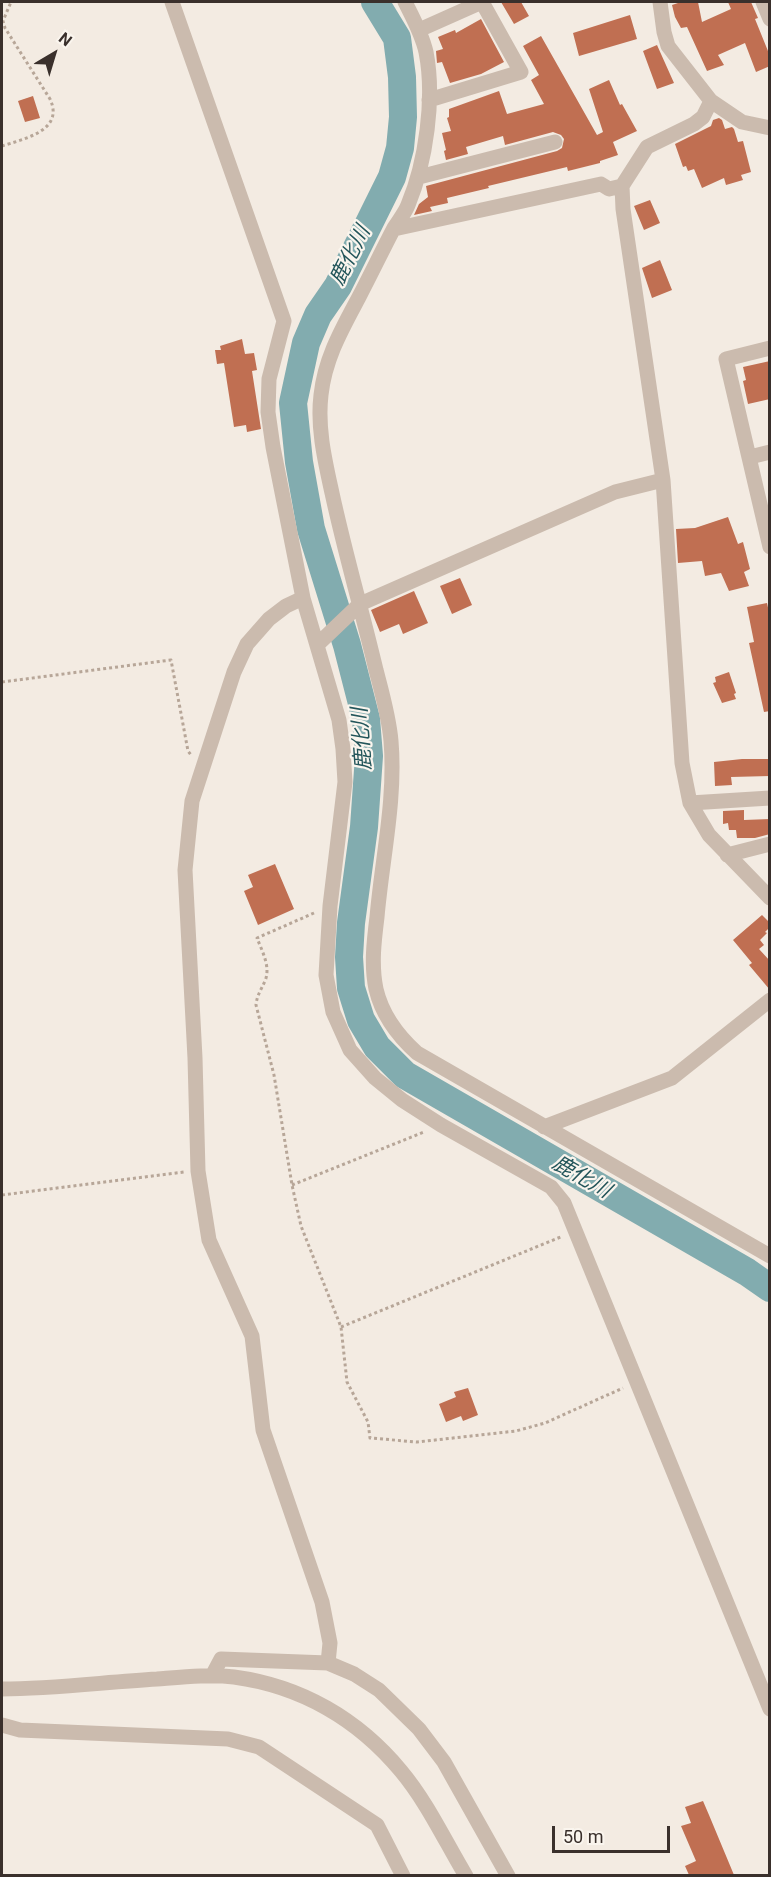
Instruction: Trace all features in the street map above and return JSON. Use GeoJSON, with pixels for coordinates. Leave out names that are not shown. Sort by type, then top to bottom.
{"type":"FeatureCollection","features":[{"type":"Feature","properties":{"kind":"street"},"geometry":{"type":"LineString","coordinates":[[172,2],[284,321],[269,379],[268,412],[303,598],[319,642],[339,720],[345,782],[330,906],[326,975],[333,1012],[350,1050],[375,1078],[402,1100],[441,1125],[551,1187],[564,1203],[770,1709]]}},
{"type":"Feature","properties":{"kind":"street"},"geometry":{"type":"LineString","coordinates":[[405,2],[419,30],[426,54],[429,100],[427,131],[419,177],[407,208],[338,335],[330,356],[321,398],[325,464],[392,743],[389,816],[379,886],[374,962],[376,991],[394,1029],[417,1053],[770,1256]]}},
{"type":"Feature","properties":{"kind":"street"},"geometry":{"type":"LineString","coordinates":[[419,30],[482,2],[521,72],[429,100]]}},
{"type":"Feature","properties":{"kind":"street"},"geometry":{"type":"LineString","coordinates":[[660,2],[668,46],[711,101],[742,122],[770,128]]}},
{"type":"Feature","properties":{"kind":"street"},"geometry":{"type":"LineString","coordinates":[[763,2],[770,19]]}},
{"type":"Feature","properties":{"kind":"street"},"geometry":{"type":"LineString","coordinates":[[711,101],[703,117],[694,124],[647,147],[622,186],[623,209],[663,480],[682,764],[690,803],[709,835],[770,898]]}},
{"type":"Feature","properties":{"kind":"street"},"geometry":{"type":"LineString","coordinates":[[419,177],[555,142]]}},
{"type":"Feature","properties":{"kind":"street"},"geometry":{"type":"LineString","coordinates":[[394,229],[601,184],[609,189],[622,186]]}},
{"type":"Feature","properties":{"kind":"street"},"geometry":{"type":"LineString","coordinates":[[770,348],[726,359],[770,547]]}},
{"type":"Feature","properties":{"kind":"street"},"geometry":{"type":"LineString","coordinates":[[750,457],[770,452]]}},
{"type":"Feature","properties":{"kind":"street"},"geometry":{"type":"LineString","coordinates":[[319,642],[360,604],[615,492],[663,480]]}},
{"type":"Feature","properties":{"kind":"street"},"geometry":{"type":"LineString","coordinates":[[303,598],[286,606],[269,619],[247,644],[234,672],[192,801],[185,870],[195,1058],[198,1171],[209,1240],[252,1336],[263,1430],[322,1602],[330,1643],[328,1663]]}},
{"type":"Feature","properties":{"kind":"street"},"geometry":{"type":"LineString","coordinates":[[690,803],[770,798]]}},
{"type":"Feature","properties":{"kind":"street"},"geometry":{"type":"LineString","coordinates":[[727,855],[770,844]]}},
{"type":"Feature","properties":{"kind":"street"},"geometry":{"type":"LineString","coordinates":[[544,1127],[672,1078],[770,1000]]}},
{"type":"Feature","properties":{"kind":"street"},"geometry":{"type":"LineString","coordinates":[[212,1676],[221,1659],[328,1663],[354,1674],[379,1690],[419,1729],[444,1762],[508,1875]]}},
{"type":"Feature","properties":{"kind":"street"},"geometry":{"type":"LineString","coordinates":[[2,1689],[212,1676],[257,1681],[321,1703],[367,1734],[402,1773],[419,1795],[466,1875]]}},
{"type":"Feature","properties":{"kind":"street"},"geometry":{"type":"LineString","coordinates":[[2,1725],[20,1730],[228,1739],[259,1747],[377,1825],[403,1875]]}},
{"type":"Feature","properties":{"kind":"path"},"geometry":{"type":"LineString","coordinates":[[2,146],[45,129],[52,115],[53,106],[5,28],[3,21],[11,2]]}},
{"type":"Feature","properties":{"kind":"path"},"geometry":{"type":"LineString","coordinates":[[2,682],[171,660],[188,751],[202,767]]}},
{"type":"Feature","properties":{"kind":"path"},"geometry":{"type":"LineString","coordinates":[[330,906],[257,938],[268,969],[266,980],[257,996],[256,1005],[274,1075],[301,1226],[341,1327],[347,1382],[368,1422],[370,1438],[417,1442],[516,1431],[545,1423],[636,1382]]}},
{"type":"Feature","properties":{"kind":"path"},"geometry":{"type":"LineString","coordinates":[[292,1185],[441,1125]]}},
{"type":"Feature","properties":{"kind":"path"},"geometry":{"type":"LineString","coordinates":[[2,1195],[198,1171]]}},
{"type":"Feature","properties":{"kind":"path"},"geometry":{"type":"LineString","coordinates":[[341,1327],[575,1231]]}},
{"type":"Feature","properties":{"kind":"building"},"geometry":{"type":"Polygon","coordinates":[[[501,2],[521,2],[529,16],[514,24],[501,2]]]}},
{"type":"Feature","properties":{"kind":"building"},"geometry":{"type":"Polygon","coordinates":[[[678,2],[698,2],[702,22],[731,9],[728,2],[751,2],[758,18],[755,19],[770,56],[770,66],[756,72],[745,43],[718,55],[724,65],[707,71],[687,27],[681,28],[675,17],[672,5],[678,2]]]}},
{"type":"Feature","properties":{"kind":"building"},"geometry":{"type":"Polygon","coordinates":[[[630,15],[637,39],[579,56],[573,33],[630,15]]]}},
{"type":"Feature","properties":{"kind":"building"},"geometry":{"type":"Polygon","coordinates":[[[481,19],[504,62],[481,74],[450,83],[442,62],[437,63],[436,51],[443,49],[438,37],[455,30],[456,33],[481,19]]]}},
{"type":"Feature","properties":{"kind":"building"},"geometry":{"type":"Polygon","coordinates":[[[541,36],[597,135],[603,132],[589,89],[609,80],[620,105],[622,104],[637,131],[613,142],[618,155],[600,161],[600,163],[568,171],[567,167],[488,186],[489,188],[447,198],[448,203],[430,207],[432,211],[414,215],[419,204],[428,197],[426,186],[562,148],[564,139],[553,132],[505,145],[503,136],[466,147],[468,154],[446,160],[444,151],[446,150],[442,133],[451,131],[447,118],[449,109],[499,91],[507,114],[544,104],[531,80],[539,75],[523,46],[541,36]]]}},
{"type":"Feature","properties":{"kind":"building"},"geometry":{"type":"Polygon","coordinates":[[[657,45],[674,83],[657,89],[643,51],[657,45]]]}},
{"type":"Feature","properties":{"kind":"building"},"geometry":{"type":"Polygon","coordinates":[[[33,96],[40,118],[25,122],[18,101],[33,96]]]}},
{"type":"Feature","properties":{"kind":"building"},"geometry":{"type":"Polygon","coordinates":[[[719,118],[725,129],[732,127],[734,129],[738,142],[743,141],[751,172],[741,175],[743,180],[726,185],[724,178],[702,188],[694,169],[688,171],[686,166],[683,167],[675,144],[711,126],[713,120],[719,118]]]}},
{"type":"Feature","properties":{"kind":"building"},"geometry":{"type":"Polygon","coordinates":[[[650,200],[660,223],[644,230],[634,206],[650,200]]]}},
{"type":"Feature","properties":{"kind":"building"},"geometry":{"type":"Polygon","coordinates":[[[660,260],[672,290],[652,298],[642,268],[660,260]]]}},
{"type":"Feature","properties":{"kind":"building"},"geometry":{"type":"Polygon","coordinates":[[[242,339],[245,354],[254,353],[257,370],[252,371],[261,429],[247,432],[246,425],[234,427],[224,363],[217,364],[215,350],[221,350],[220,346],[242,339]]]}},
{"type":"Feature","properties":{"kind":"building"},"geometry":{"type":"Polygon","coordinates":[[[770,361],[770,399],[748,404],[743,381],[746,380],[743,367],[770,361]]]}},
{"type":"Feature","properties":{"kind":"building"},"geometry":{"type":"Polygon","coordinates":[[[728,517],[738,544],[743,542],[750,569],[744,572],[749,586],[729,591],[721,573],[705,576],[702,561],[678,563],[676,529],[695,528],[728,517]]]}},
{"type":"Feature","properties":{"kind":"building"},"geometry":{"type":"Polygon","coordinates":[[[460,578],[472,605],[452,614],[440,586],[460,578]]]}},
{"type":"Feature","properties":{"kind":"building"},"geometry":{"type":"Polygon","coordinates":[[[414,591],[428,623],[403,634],[399,624],[380,632],[371,610],[414,591]]]}},
{"type":"Feature","properties":{"kind":"building"},"geometry":{"type":"Polygon","coordinates":[[[767,603],[770,617],[770,711],[764,712],[749,643],[754,642],[747,607],[767,603]]]}},
{"type":"Feature","properties":{"kind":"building"},"geometry":{"type":"Polygon","coordinates":[[[729,672],[736,699],[722,703],[713,683],[716,682],[715,677],[729,672]]]}},
{"type":"Feature","properties":{"kind":"building"},"geometry":{"type":"Polygon","coordinates":[[[770,759],[770,776],[731,777],[732,785],[715,786],[714,762],[770,759]]]}},
{"type":"Feature","properties":{"kind":"building"},"geometry":{"type":"Polygon","coordinates":[[[744,810],[744,820],[770,819],[770,834],[755,838],[737,838],[736,830],[729,830],[728,823],[723,824],[723,811],[744,810]]]}},
{"type":"Feature","properties":{"kind":"building"},"geometry":{"type":"Polygon","coordinates":[[[275,864],[294,909],[258,925],[244,891],[253,887],[248,875],[275,864]]]}},
{"type":"Feature","properties":{"kind":"building"},"geometry":{"type":"Polygon","coordinates":[[[762,915],[770,923],[770,927],[765,932],[767,933],[760,940],[764,945],[759,949],[770,961],[770,990],[749,965],[752,963],[733,940],[762,915]]]}},
{"type":"Feature","properties":{"kind":"building"},"geometry":{"type":"Polygon","coordinates":[[[468,1388],[478,1415],[463,1421],[461,1416],[446,1422],[439,1404],[456,1397],[454,1392],[468,1388]]]}},
{"type":"Feature","properties":{"kind":"building"},"geometry":{"type":"Polygon","coordinates":[[[703,1801],[734,1875],[689,1875],[685,1866],[696,1861],[681,1826],[691,1823],[685,1807],[703,1801]]]}},
{"type":"Feature","properties":{"kind":"waterway","name":"鹿化川"},"geometry":{"type":"LineString","coordinates":[[375,2],[397,38],[402,77],[403,117],[400,148],[392,177],[338,286],[318,315],[306,343],[293,403],[299,462],[311,529],[347,645],[366,719],[369,756],[364,827],[351,923],[349,957],[351,988],[361,1020],[377,1047],[405,1075],[747,1272],[770,1288]]}}]}
